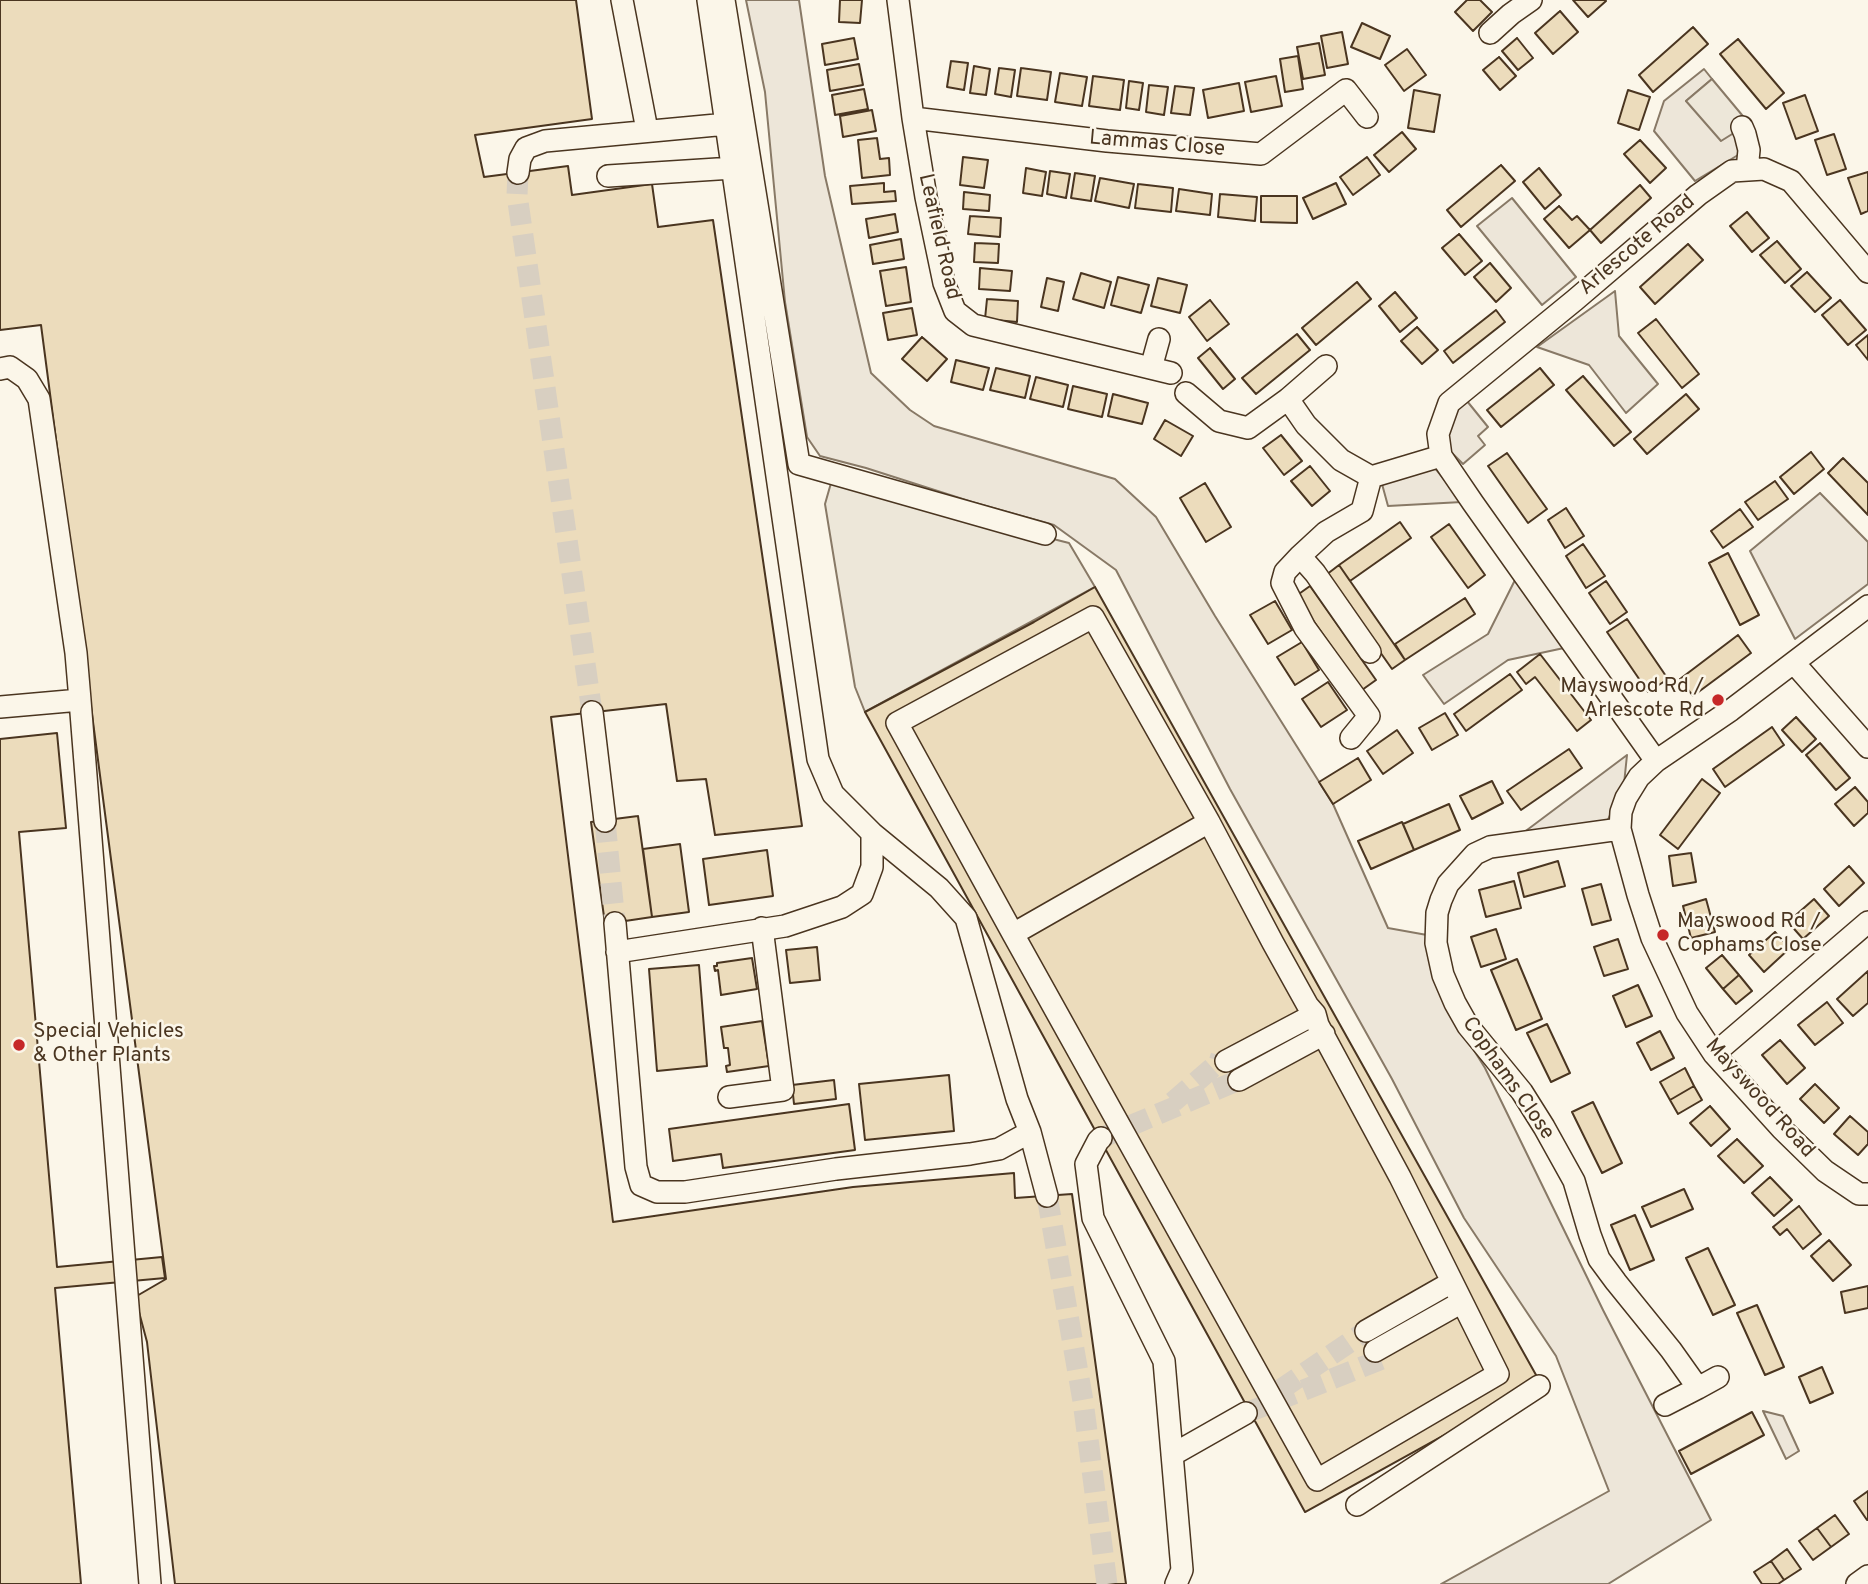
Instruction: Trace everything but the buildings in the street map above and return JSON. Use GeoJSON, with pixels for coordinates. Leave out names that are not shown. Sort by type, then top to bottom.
{"type":"FeatureCollection","features":[{"type":"Feature","properties":{"kind":"street"},"geometry":{"type":"LineString","coordinates":[[622,0],[647,130]]}},
{"type":"Feature","properties":{"kind":"street"},"geometry":{"type":"LineString","coordinates":[[709,0],[818,759],[833,794],[872,833],[939,888],[966,918],[1047,1196]]}},
{"type":"Feature","properties":{"kind":"street"},"geometry":{"type":"LineString","coordinates":[[724,0],[799,464],[1045,534]]}},
{"type":"Feature","properties":{"kind":"street","name":"Leafield Road"},"geometry":{"type":"LineString","coordinates":[[898,0],[926,197],[944,283],[955,311],[973,325],[1161,371],[1159,339]]}},
{"type":"Feature","properties":{"kind":"street"},"geometry":{"type":"LineString","coordinates":[[1490,33],[1505,7],[1531,0]]}},
{"type":"Feature","properties":{"kind":"street","name":"Lammas Close"},"geometry":{"type":"LineString","coordinates":[[913,118],[1107,141],[1261,154],[1346,90],[1367,117]]}},
{"type":"Feature","properties":{"kind":"street"},"geometry":{"type":"LineString","coordinates":[[518,173],[520,159],[526,148],[545,141],[727,124]]}},
{"type":"Feature","properties":{"kind":"street"},"geometry":{"type":"LineString","coordinates":[[1742,127],[1749,150],[1747,170],[1764,169],[1791,181],[1868,272]]}},
{"type":"Feature","properties":{"kind":"street"},"geometry":{"type":"LineString","coordinates":[[608,176],[733,168]]}},
{"type":"Feature","properties":{"kind":"street","name":"Arlescote Road"},"geometry":{"type":"LineString","coordinates":[[1441,456],[1438,434],[1449,402],[1575,300],[1698,195],[1732,171],[1747,170]]}},
{"type":"Feature","properties":{"kind":"street"},"geometry":{"type":"LineString","coordinates":[[1186,393],[1219,421],[1248,428],[1288,399],[1326,366]]}},
{"type":"Feature","properties":{"kind":"street"},"geometry":{"type":"LineString","coordinates":[[0,369],[10,367],[27,379],[39,399],[76,653],[150,1584]]}},
{"type":"Feature","properties":{"kind":"street"},"geometry":{"type":"LineString","coordinates":[[1288,399],[1306,425],[1341,460],[1371,477],[1441,456],[1656,761]]}},
{"type":"Feature","properties":{"kind":"street"},"geometry":{"type":"LineString","coordinates":[[1351,738],[1378,713],[1305,628],[1282,583],[1284,572],[1326,532],[1362,511],[1371,477]]}},
{"type":"Feature","properties":{"kind":"street"},"geometry":{"type":"LineString","coordinates":[[1300,556],[1315,573],[1370,652]]}},
{"type":"Feature","properties":{"kind":"street","name":"Mayswood Road"},"geometry":{"type":"LineString","coordinates":[[1868,606],[1731,710],[1656,761],[1639,777],[1626,798],[1621,812],[1620,830],[1637,895],[1652,938],[1687,1013],[1714,1054],[1782,1129],[1825,1171],[1859,1194],[1868,1194]]}},
{"type":"Feature","properties":{"kind":"street"},"geometry":{"type":"LineString","coordinates":[[1093,617],[1209,822],[1400,1177],[1498,1374],[1317,1480],[897,723],[1093,617]]}},
{"type":"Feature","properties":{"kind":"street"},"geometry":{"type":"LineString","coordinates":[[1794,663],[1868,747]]}},
{"type":"Feature","properties":{"kind":"street"},"geometry":{"type":"LineString","coordinates":[[0,707],[80,700]]}},
{"type":"Feature","properties":{"kind":"street"},"geometry":{"type":"LineString","coordinates":[[592,712],[605,821]]}},
{"type":"Feature","properties":{"kind":"street"},"geometry":{"type":"LineString","coordinates":[[1013,934],[1209,822]]}},
{"type":"Feature","properties":{"kind":"street","name":"Cophams Close"},"geometry":{"type":"LineString","coordinates":[[1620,830],[1490,847],[1475,854],[1448,884],[1437,913],[1436,943],[1443,975],[1468,1026],[1522,1092],[1574,1181],[1599,1259],[1698,1388]]}},
{"type":"Feature","properties":{"kind":"street"},"geometry":{"type":"LineString","coordinates":[[617,952],[785,926],[842,907],[862,894],[872,867],[872,833]]}},
{"type":"Feature","properties":{"kind":"street"},"geometry":{"type":"LineString","coordinates":[[1714,1054],[1868,922]]}},
{"type":"Feature","properties":{"kind":"street"},"geometry":{"type":"LineString","coordinates":[[615,923],[636,1167],[641,1185],[657,1192],[685,1192],[836,1169],[970,1154],[999,1149],[1030,1132]]}},
{"type":"Feature","properties":{"kind":"street"},"geometry":{"type":"LineString","coordinates":[[729,1097],[783,1090],[762,928]]}},
{"type":"Feature","properties":{"kind":"street"},"geometry":{"type":"LineString","coordinates":[[1316,1020],[1230,1068],[1316,1020]]}},
{"type":"Feature","properties":{"kind":"street"},"geometry":{"type":"LineString","coordinates":[[1101,1138],[1086,1164],[1093,1218],[1164,1361],[1182,1570],[1176,1584]]}},
{"type":"Feature","properties":{"kind":"street"},"geometry":{"type":"LineString","coordinates":[[1460,1297],[1374,1346],[1460,1297]]}},
{"type":"Feature","properties":{"kind":"street"},"geometry":{"type":"LineString","coordinates":[[1665,1405],[1718,1377]]}},
{"type":"Feature","properties":{"kind":"street"},"geometry":{"type":"LineString","coordinates":[[1357,1506],[1539,1386]]}},
{"type":"Feature","properties":{"kind":"street"},"geometry":{"type":"LineString","coordinates":[[1172,1455],[1246,1413]]}},
{"type":"Feature","properties":{"kind":"street"},"geometry":{"type":"LineString","coordinates":[[1857,1584],[1868,1576]]}},
{"type":"Feature","properties":{"kind":"shaded area"},"geometry":{"type":"Polygon","coordinates":[[[746,0],[799,0],[825,176],[871,373],[910,410],[934,426],[1115,479],[1156,517],[1333,804],[1388,928],[1427,935],[1447,1007],[1485,1068],[1603,1310],[1711,1520],[1608,1584],[1441,1584],[1609,1491],[1556,1356],[1464,1218],[1392,1079],[1230,789],[1116,570],[1054,525],[820,456],[807,437],[785,302],[765,92],[746,0]]]}},
{"type":"Feature","properties":{"kind":"shaded area"},"geometry":{"type":"Polygon","coordinates":[[[1704,69],[1712,79],[1686,101],[1737,131],[1743,152],[1695,181],[1654,131],[1664,101],[1704,69]]]}},
{"type":"Feature","properties":{"kind":"shaded area"},"geometry":{"type":"Polygon","coordinates":[[[1712,79],[1747,121],[1721,141],[1686,101],[1712,79]]]}},
{"type":"Feature","properties":{"kind":"shaded area"},"geometry":{"type":"Polygon","coordinates":[[[1512,198],[1576,277],[1542,305],[1477,226],[1512,198]]]}},
{"type":"Feature","properties":{"kind":"shaded area"},"geometry":{"type":"Polygon","coordinates":[[[1615,291],[1619,336],[1658,384],[1626,413],[1589,365],[1537,347],[1615,291]]]}},
{"type":"Feature","properties":{"kind":"shaded area"},"geometry":{"type":"Polygon","coordinates":[[[1467,401],[1488,427],[1478,436],[1485,445],[1463,464],[1447,448],[1447,427],[1454,411],[1467,401]]]}},
{"type":"Feature","properties":{"kind":"shaded area"},"geometry":{"type":"Polygon","coordinates":[[[1434,467],[1462,502],[1388,506],[1382,484],[1434,467]]]}},
{"type":"Feature","properties":{"kind":"shaded area"},"geometry":{"type":"Polygon","coordinates":[[[831,483],[1069,543],[1095,587],[865,712],[855,687],[825,504],[831,483]]]}},
{"type":"Feature","properties":{"kind":"shaded area"},"geometry":{"type":"Polygon","coordinates":[[[1820,493],[1868,542],[1868,584],[1795,639],[1750,551],[1820,493]]]}},
{"type":"Feature","properties":{"kind":"shaded area"},"geometry":{"type":"Polygon","coordinates":[[[1515,580],[1564,648],[1508,660],[1444,704],[1423,675],[1488,634],[1515,580]]]}},
{"type":"Feature","properties":{"kind":"shaded area"},"geometry":{"type":"Polygon","coordinates":[[[1627,755],[1624,784],[1607,822],[1519,836],[1627,755]]]}},
{"type":"Feature","properties":{"kind":"shaded area"},"geometry":{"type":"Polygon","coordinates":[[[1763,1411],[1783,1416],[1799,1451],[1786,1459],[1763,1411]]]}},
{"type":"Feature","properties":{"kind":"tunnel"},"geometry":{"type":"LineString","coordinates":[[518,173],[517,195],[592,712]]}},
{"type":"Feature","properties":{"kind":"tunnel"},"geometry":{"type":"LineString","coordinates":[[605,821],[615,923]]}},
{"type":"Feature","properties":{"kind":"tunnel"},"geometry":{"type":"LineString","coordinates":[[1173,1102],[1219,1062],[1221,1056]]}},
{"type":"Feature","properties":{"kind":"tunnel"},"geometry":{"type":"LineString","coordinates":[[1101,1138],[1239,1080]]}},
{"type":"Feature","properties":{"kind":"tunnel"},"geometry":{"type":"LineString","coordinates":[[1047,1196],[1083,1401],[1107,1584]]}},
{"type":"Feature","properties":{"kind":"tunnel"},"geometry":{"type":"LineString","coordinates":[[1280,1390],[1366,1331]]}},
{"type":"Feature","properties":{"kind":"tunnel"},"geometry":{"type":"LineString","coordinates":[[1246,1413],[1382,1359]]}},
{"type":"Feature","properties":{"kind":"place","name":"Mayswood Rd / Arlescote Rd"},"geometry":{"type":"Point","coordinates":[1718,700]}},
{"type":"Feature","properties":{"kind":"place","name":"Mayswood Rd / Cophams Close"},"geometry":{"type":"Point","coordinates":[1663,935]}},
{"type":"Feature","properties":{"kind":"place","name":"Special Vehicles & Other Plants"},"geometry":{"type":"Point","coordinates":[19,1045]}}]}
